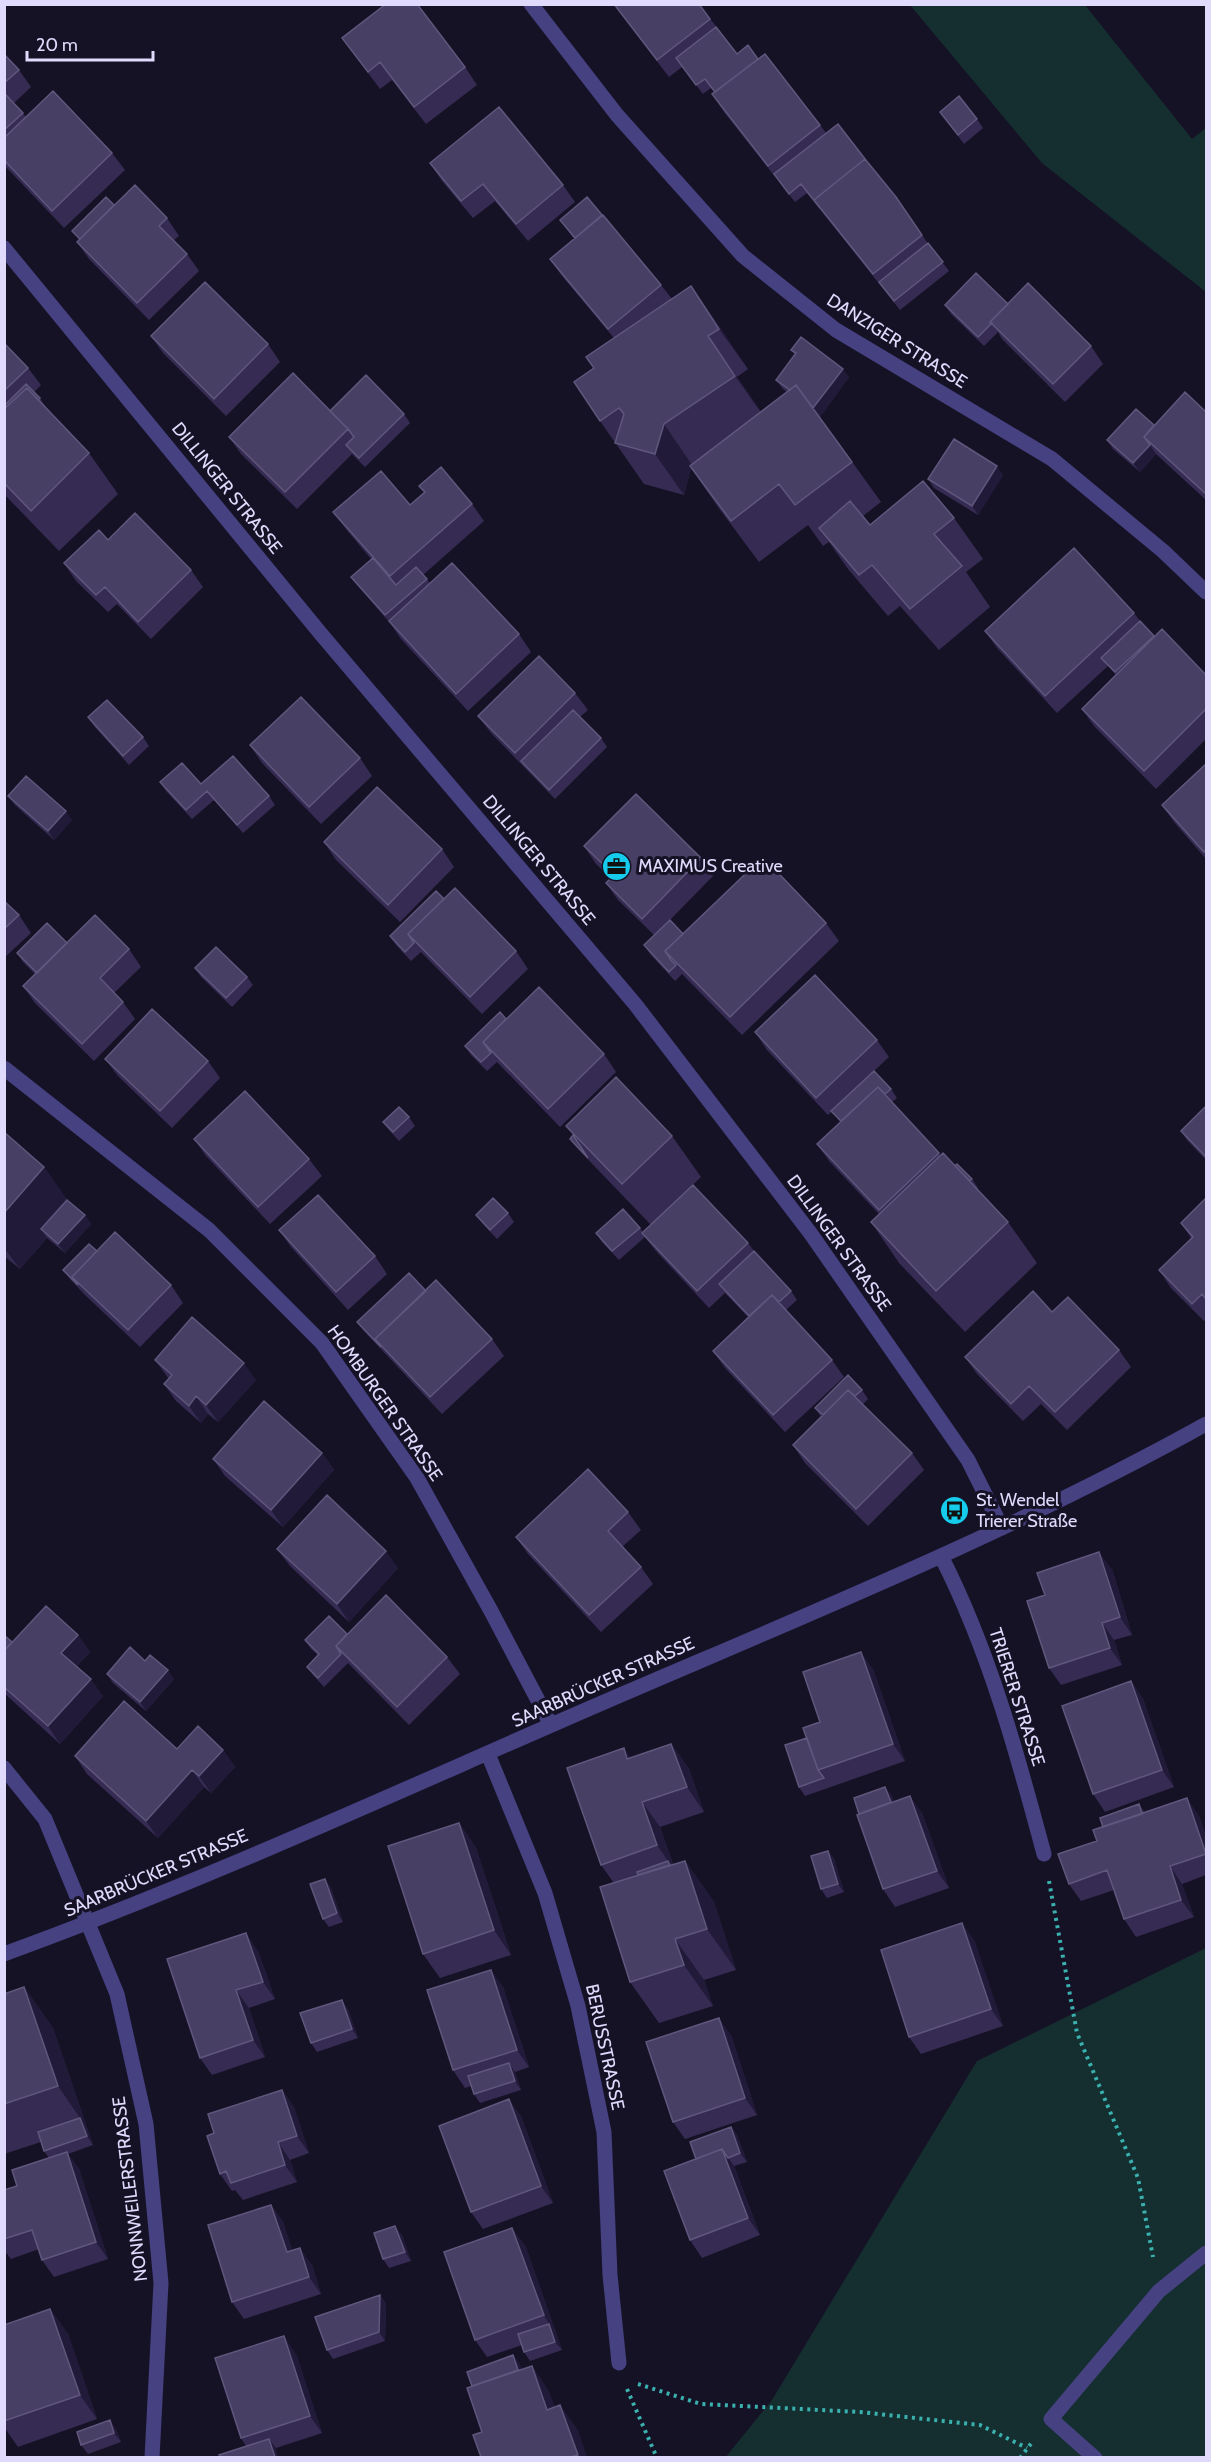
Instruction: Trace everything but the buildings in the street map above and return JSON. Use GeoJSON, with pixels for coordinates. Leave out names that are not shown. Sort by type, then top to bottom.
{"type":"FeatureCollection","features":[{"type":"Feature","properties":{"kind":"street","name":"DANZIGER STRASSE"},"geometry":{"type":"LineString","coordinates":[[531,4],[617,115],[743,256],[836,330],[1052,459],[1163,551],[1206,592]]}},
{"type":"Feature","properties":{"kind":"street","name":"DILLINGER STRASSE"},"geometry":{"type":"LineString","coordinates":[[4,248],[321,634],[635,1004],[811,1234],[968,1460],[1002,1528]]}},
{"type":"Feature","properties":{"kind":"street","name":"HOMBURGER STRASSE"},"geometry":{"type":"LineString","coordinates":[[4,1068],[209,1230],[322,1343],[417,1478],[551,1725]]}},
{"type":"Feature","properties":{"kind":"street","name":"SAARBRÜCKER STRASSE"},"geometry":{"type":"LineString","coordinates":[[4,1954],[89,1924],[488,1754],[941,1556],[1095,1483],[1206,1424]]}},
{"type":"Feature","properties":{"kind":"street","name":"TRIERER STRASSE"},"geometry":{"type":"LineString","coordinates":[[941,1556],[968,1612],[1017,1754],[1044,1854]]}},
{"type":"Feature","properties":{"kind":"street","name":"BERUSSTRASSE"},"geometry":{"type":"LineString","coordinates":[[488,1754],[545,1893],[578,2006],[604,2132],[610,2275],[619,2363]]}},
{"type":"Feature","properties":{"kind":"street","name":"NONNWEILERSTRASSE"},"geometry":{"type":"LineString","coordinates":[[4,1768],[45,1820],[117,1994],[146,2124],[161,2283],[152,2457]]}},
{"type":"Feature","properties":{"kind":"street"},"geometry":{"type":"LineString","coordinates":[[1095,2457],[1051,2419],[1160,2291],[1206,2253]]}},
{"type":"Feature","properties":{"kind":"path"},"geometry":{"type":"LineString","coordinates":[[1044,1854],[1077,2033],[1138,2178],[1160,2291]]}},
{"type":"Feature","properties":{"kind":"path"},"geometry":{"type":"LineString","coordinates":[[619,2363],[623,2379],[657,2457]]}},
{"type":"Feature","properties":{"kind":"path"},"geometry":{"type":"LineString","coordinates":[[623,2379],[701,2404],[860,2412],[980,2425],[1027,2448]]}},
{"type":"Feature","properties":{"kind":"green space"},"geometry":{"type":"Polygon","coordinates":[[[910,5],[1085,5],[1192,139],[1206,128],[1206,292],[1042,163],[910,5]]]}},
{"type":"Feature","properties":{"kind":"green space"},"geometry":{"type":"Polygon","coordinates":[[[1206,1948],[1206,2457],[725,2458],[772,2400],[977,2061],[1206,1948]]]}},
{"type":"Feature","properties":{"kind":"place","name":"MAXIMUS Creative"},"geometry":{"type":"Point","coordinates":[617,866]}},
{"type":"Feature","properties":{"kind":"place","name":"St. Wendel Trierer Straße"},"geometry":{"type":"Point","coordinates":[955,1510]}}]}
